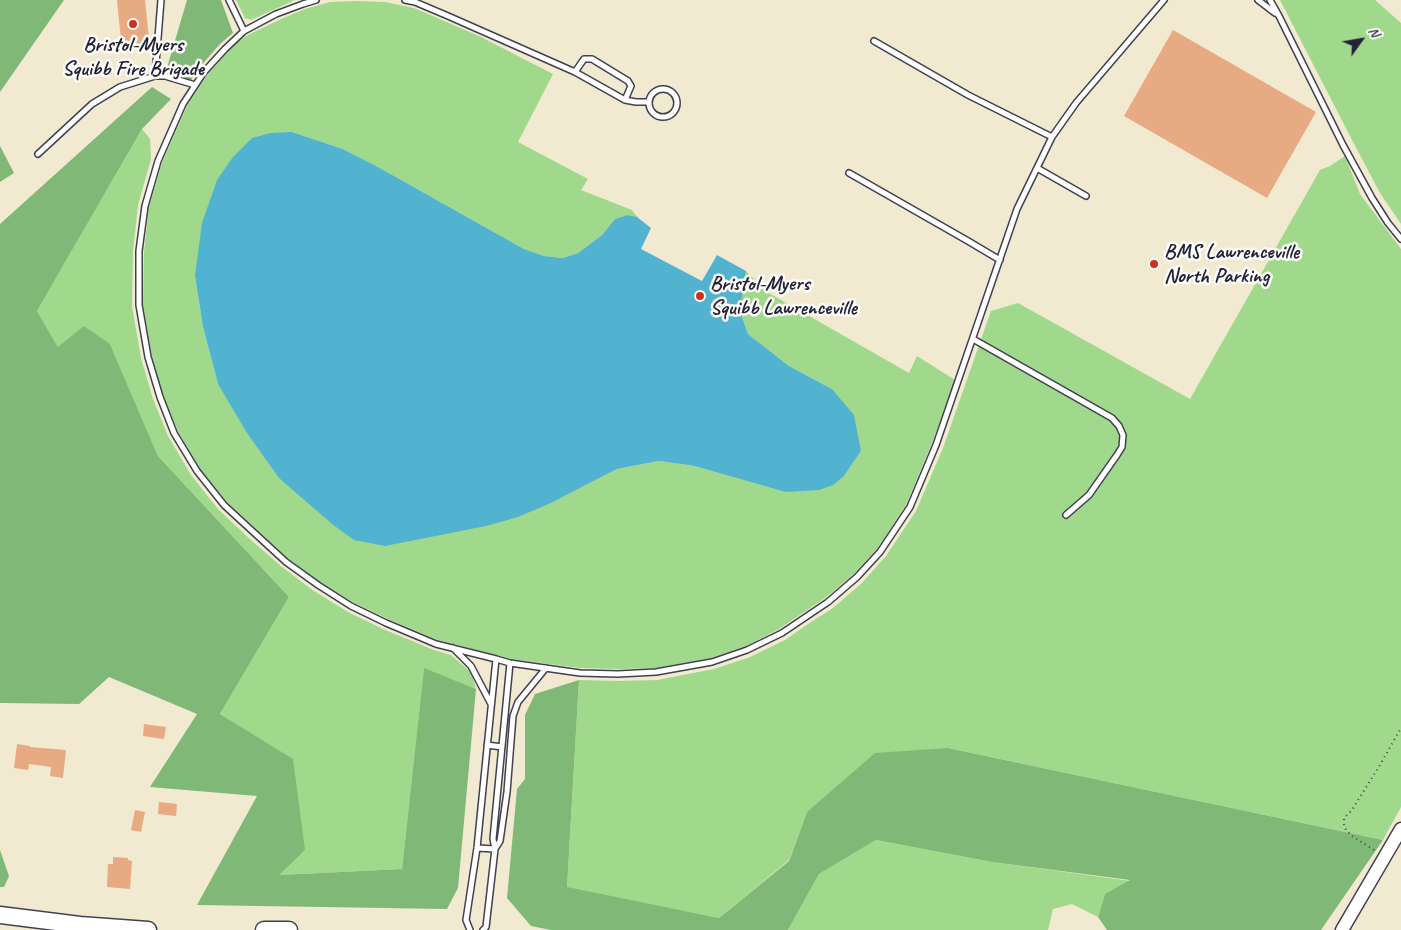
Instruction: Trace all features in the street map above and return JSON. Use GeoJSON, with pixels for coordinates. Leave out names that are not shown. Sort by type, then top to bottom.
{"type":"FeatureCollection","features":[{"type":"Feature","properties":{"kind":"highway"},"geometry":{"type":"LineString","coordinates":[[0,915],[40,922],[148,930]]}},
{"type":"Feature","properties":{"kind":"highway"},"geometry":{"type":"LineString","coordinates":[[264,930],[289,930]]}},
{"type":"Feature","properties":{"kind":"street"},"geometry":{"type":"LineString","coordinates":[[1342,930],[1401,829]]}},
{"type":"Feature","properties":{"kind":"lane"},"geometry":{"type":"LineString","coordinates":[[155,76],[160,0]]}},
{"type":"Feature","properties":{"kind":"lane"},"geometry":{"type":"LineString","coordinates":[[229,0],[244,31]]}},
{"type":"Feature","properties":{"kind":"lane"},"geometry":{"type":"LineString","coordinates":[[316,0],[276,14],[244,31],[225,49],[204,72],[184,104],[158,161],[144,206],[139,251],[139,305],[148,356],[160,397],[174,433],[197,471],[224,505],[286,562],[351,606],[436,644],[510,663],[580,673],[656,672],[712,662],[747,650],[782,633],[828,602],[857,577],[880,552],[910,507],[936,445],[1017,209],[1052,137],[1088,88],[1163,2],[1169,0]]}},
{"type":"Feature","properties":{"kind":"lane"},"geometry":{"type":"LineString","coordinates":[[405,0],[415,2],[575,72],[625,100],[648,102]]}},
{"type":"Feature","properties":{"kind":"lane"},"geometry":{"type":"LineString","coordinates":[[1258,0],[1279,16]]}},
{"type":"Feature","properties":{"kind":"lane"},"geometry":{"type":"LineString","coordinates":[[1270,0],[1343,145],[1372,198],[1401,239]]}},
{"type":"Feature","properties":{"kind":"lane"},"geometry":{"type":"LineString","coordinates":[[874,41],[968,95],[1052,137]]}},
{"type":"Feature","properties":{"kind":"lane"},"geometry":{"type":"LineString","coordinates":[[575,72],[584,60],[592,59],[628,81],[631,86],[625,100]]}},
{"type":"Feature","properties":{"kind":"lane"},"geometry":{"type":"LineString","coordinates":[[38,154],[92,104],[120,87],[155,76],[165,76],[196,86]]}},
{"type":"Feature","properties":{"kind":"lane"},"geometry":{"type":"LineString","coordinates":[[663,88],[668,89],[674,94],[677,105],[676,110],[671,115],[662,117],[656,116],[651,112],[648,102],[652,93],[663,88]]}},
{"type":"Feature","properties":{"kind":"lane"},"geometry":{"type":"LineString","coordinates":[[1037,168],[1086,196]]}},
{"type":"Feature","properties":{"kind":"lane"},"geometry":{"type":"LineString","coordinates":[[849,173],[1000,260]]}},
{"type":"Feature","properties":{"kind":"lane"},"geometry":{"type":"LineString","coordinates":[[973,339],[1112,418],[1119,426],[1122,435],[1122,447],[1089,495],[1066,515]]}},
{"type":"Feature","properties":{"kind":"lane"},"geometry":{"type":"LineString","coordinates":[[452,648],[471,666],[491,704]]}},
{"type":"Feature","properties":{"kind":"lane"},"geometry":{"type":"LineString","coordinates":[[470,930],[466,920],[477,848],[496,659]]}},
{"type":"Feature","properties":{"kind":"lane"},"geometry":{"type":"LineString","coordinates":[[483,930],[486,927],[495,849],[493,839],[510,663]]}},
{"type":"Feature","properties":{"kind":"lane"},"geometry":{"type":"LineString","coordinates":[[495,849],[500,841],[505,813],[513,716],[518,702],[546,668]]}},
{"type":"Feature","properties":{"kind":"lane"},"geometry":{"type":"LineString","coordinates":[[487,745],[502,747]]}},
{"type":"Feature","properties":{"kind":"lane"},"geometry":{"type":"LineString","coordinates":[[477,848],[495,849]]}},
{"type":"Feature","properties":{"kind":"path"},"geometry":{"type":"LineString","coordinates":[[1379,854],[1346,830],[1344,818],[1352,810],[1401,728]]}},
{"type":"Feature","properties":{"kind":"green space"},"geometry":{"type":"Polygon","coordinates":[[[0,0],[64,0],[0,92],[0,0]]]}},
{"type":"Feature","properties":{"kind":"green space"},"geometry":{"type":"Polygon","coordinates":[[[187,0],[221,0],[233,33],[220,44],[199,68],[190,82],[166,71],[187,0]]]}},
{"type":"Feature","properties":{"kind":"green space"},"geometry":{"type":"Polygon","coordinates":[[[236,0],[295,0],[251,20],[245,18],[236,0]]]}},
{"type":"Feature","properties":{"kind":"green space"},"geometry":{"type":"Polygon","coordinates":[[[1280,0],[1375,0],[1401,23],[1401,224],[1380,193],[1280,0]]]}},
{"type":"Feature","properties":{"kind":"green space"},"geometry":{"type":"Polygon","coordinates":[[[330,2],[385,2],[414,8],[479,36],[553,74],[518,142],[588,179],[581,190],[632,210],[638,218],[627,215],[615,219],[602,235],[578,253],[563,258],[544,256],[524,249],[343,149],[292,132],[195,276],[203,327],[218,384],[551,503],[617,469],[659,461],[695,466],[844,476],[861,451],[832,389],[789,366],[748,334],[742,317],[742,299],[746,271],[767,292],[909,373],[917,356],[955,380],[932,443],[906,505],[877,549],[854,574],[825,598],[779,629],[746,646],[711,658],[656,668],[618,669],[580,668],[511,659],[438,640],[353,602],[320,582],[289,559],[227,502],[200,469],[178,431],[163,395],[152,356],[143,305],[144,252],[149,207],[162,163],[187,106],[208,74],[236,43],[246,36],[305,9],[330,2]]]}},
{"type":"Feature","properties":{"kind":"green space"},"geometry":{"type":"Polygon","coordinates":[[[152,87],[171,99],[142,129],[37,311],[58,347],[84,326],[110,344],[158,456],[289,597],[220,714],[293,759],[305,850],[279,875],[402,869],[424,668],[476,689],[458,888],[447,909],[197,905],[257,796],[150,787],[197,714],[109,677],[79,704],[0,703],[0,224],[152,87]]]}},
{"type":"Feature","properties":{"kind":"green space"},"geometry":{"type":"Polygon","coordinates":[[[142,129],[150,139],[151,159],[138,205],[133,251],[132,306],[141,358],[153,399],[168,436],[191,475],[218,509],[282,567],[314,591],[348,612],[383,629],[451,655],[472,673],[476,689],[424,669],[402,869],[278,875],[293,760],[220,714],[289,597],[158,456],[110,344],[58,347],[37,311],[142,129]]]}},
{"type":"Feature","properties":{"kind":"green space"},"geometry":{"type":"Polygon","coordinates":[[[0,146],[14,173],[0,182],[0,146]]]}},
{"type":"Feature","properties":{"kind":"green space"},"geometry":{"type":"Polygon","coordinates":[[[1345,156],[1360,194],[1401,249],[1401,807],[1383,840],[948,748],[807,812],[789,860],[719,918],[567,888],[579,680],[657,680],[714,669],[750,657],[785,640],[833,608],[862,583],[886,556],[916,511],[943,448],[991,311],[1018,303],[1190,399],[1320,170],[1345,156]]]}},
{"type":"Feature","properties":{"kind":"green space"},"geometry":{"type":"Polygon","coordinates":[[[579,680],[567,887],[719,918],[789,861],[807,812],[875,753],[948,748],[1383,840],[1321,930],[1107,930],[1098,917],[1105,894],[1130,880],[992,862],[876,840],[819,874],[788,930],[551,930],[531,926],[507,898],[517,789],[525,779],[525,715],[535,694],[579,680]]]}},
{"type":"Feature","properties":{"kind":"green space"},"geometry":{"type":"Polygon","coordinates":[[[876,840],[992,862],[1131,881],[1105,894],[1098,917],[1072,904],[1053,909],[1048,930],[788,930],[819,874],[876,840]]]}},
{"type":"Feature","properties":{"kind":"green space"},"geometry":{"type":"Polygon","coordinates":[[[0,850],[9,876],[4,887],[0,887],[0,850]]]}},
{"type":"Feature","properties":{"kind":"water"},"geometry":{"type":"Polygon","coordinates":[[[292,132],[343,149],[524,249],[544,256],[563,258],[578,253],[602,235],[615,219],[627,215],[637,217],[651,228],[641,249],[702,281],[717,255],[746,271],[742,299],[742,317],[748,334],[789,366],[832,389],[854,415],[861,451],[844,476],[833,485],[819,490],[786,492],[695,466],[659,461],[617,469],[551,503],[518,517],[486,526],[385,546],[354,540],[332,524],[279,478],[247,433],[218,384],[203,327],[195,276],[202,223],[217,180],[233,157],[252,138],[271,133],[292,132]]]}},
{"type":"Feature","properties":{"kind":"building","name":"Bristol-Myers Squibb Fire Brigade"},"geometry":{"type":"Polygon","coordinates":[[[117,0],[145,0],[150,48],[122,51],[117,0]]]}},
{"type":"Feature","properties":{"kind":"building"},"geometry":{"type":"Polygon","coordinates":[[[1173,30],[1316,112],[1267,198],[1124,116],[1173,30]]]}},
{"type":"Feature","properties":{"kind":"building"},"geometry":{"type":"Polygon","coordinates":[[[144,724],[166,727],[164,739],[143,736],[144,724]]]}},
{"type":"Feature","properties":{"kind":"building"},"geometry":{"type":"Polygon","coordinates":[[[17,744],[66,750],[63,778],[50,776],[51,767],[29,764],[28,770],[14,768],[17,744]]]}},
{"type":"Feature","properties":{"kind":"building"},"geometry":{"type":"Polygon","coordinates":[[[159,802],[177,804],[176,816],[158,814],[159,802]]]}},
{"type":"Feature","properties":{"kind":"building"},"geometry":{"type":"Polygon","coordinates":[[[135,810],[145,812],[141,832],[131,830],[135,810]]]}},
{"type":"Feature","properties":{"kind":"building"},"geometry":{"type":"Polygon","coordinates":[[[113,857],[128,858],[128,860],[132,861],[130,889],[107,887],[108,864],[113,864],[113,857]]]}},
{"type":"Feature","properties":{"kind":"place","name":"Bristol-Myers Squibb Fire Brigade"},"geometry":{"type":"Point","coordinates":[133,24]}},
{"type":"Feature","properties":{"kind":"place","name":"BMS Lawrenceville North Parking"},"geometry":{"type":"Point","coordinates":[1154,264]}},
{"type":"Feature","properties":{"kind":"place","name":"Bristol-Myers Squibb Lawrenceville"},"geometry":{"type":"Point","coordinates":[700,296]}}]}
